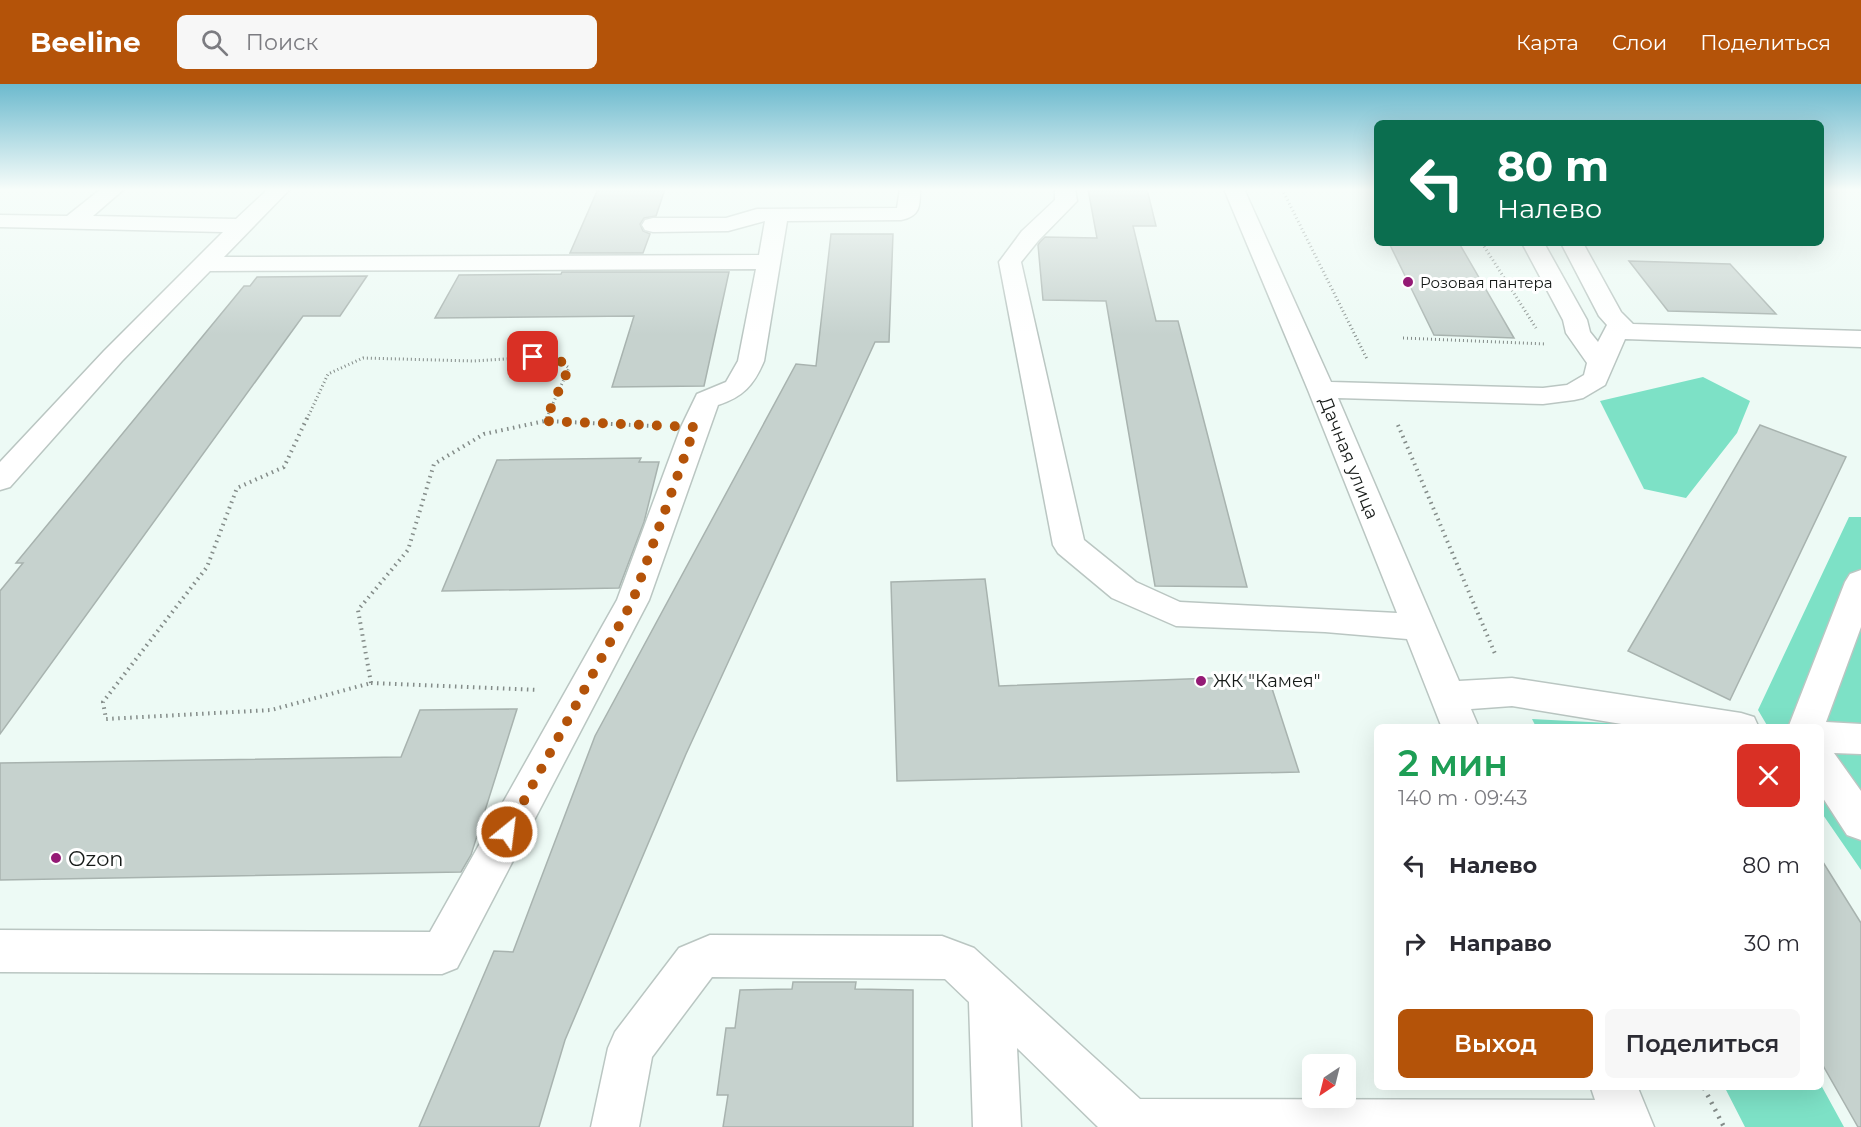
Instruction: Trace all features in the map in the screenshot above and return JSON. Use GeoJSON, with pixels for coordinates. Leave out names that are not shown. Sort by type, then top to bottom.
{"type":"FeatureCollection","features":[{"type":"Feature","properties":{"kind":"street"},"geometry":{"type":"LineString","coordinates":[[0,480],[113,356],[230,238]]}},
{"type":"Feature","properties":{"kind":"street"},"geometry":{"type":"LineString","coordinates":[[0,951],[442,953],[633,600],[695,427],[707,400],[728,394],[743,381],[752,361],[774,238]]}},
{"type":"Feature","properties":{"kind":"street"},"geometry":{"type":"LineString","coordinates":[[1029,238],[1010,262],[1069,544],[1124,590],[1176,614],[1325,620],[1419,627]]}},
{"type":"Feature","properties":{"kind":"street","name":"Дачная улица"},"geometry":{"type":"LineString","coordinates":[[1255,238],[1321,390],[1454,712]]}},
{"type":"Feature","properties":{"kind":"street"},"geometry":{"type":"LineString","coordinates":[[1535,246],[1575,320],[1578,333],[1600,363]]}},
{"type":"Feature","properties":{"kind":"street"},"geometry":{"type":"LineString","coordinates":[[1321,390],[1543,396],[1574,392],[1596,379],[1600,363],[1621,324],[1611,316],[1574,246]]}},
{"type":"Feature","properties":{"kind":"street"},"geometry":{"type":"LineString","coordinates":[[204,264],[770,262]]}},
{"type":"Feature","properties":{"kind":"street"},"geometry":{"type":"LineString","coordinates":[[1616,331],[1861,339]]}},
{"type":"Feature","properties":{"kind":"street"},"geometry":{"type":"LineString","coordinates":[[1808,724],[1861,582]]}},
{"type":"Feature","properties":{"kind":"street"},"geometry":{"type":"LineString","coordinates":[[1454,712],[1512,692],[1716,724]]}},
{"type":"Feature","properties":{"kind":"street"},"geometry":{"type":"LineString","coordinates":[[1824,737],[1861,739]]}},
{"type":"Feature","properties":{"kind":"street"},"geometry":{"type":"LineString","coordinates":[[1824,768],[1861,823]]}},
{"type":"Feature","properties":{"kind":"street"},"geometry":{"type":"LineString","coordinates":[[615,1127],[631,1048],[694,963],[710,956],[942,957],[959,963],[1115,1110],[1131,1121],[1147,1124],[1523,1126],[1624,1113]]}},
{"type":"Feature","properties":{"kind":"street"},"geometry":{"type":"LineString","coordinates":[[991,993],[997,1127]]}},
{"type":"Feature","properties":{"kind":"path"},"geometry":{"type":"LineString","coordinates":[[1306,238],[1383,391],[1512,692]]}},
{"type":"Feature","properties":{"kind":"path"},"geometry":{"type":"LineString","coordinates":[[1484,246],[1538,332]]}},
{"type":"Feature","properties":{"kind":"path"},"geometry":{"type":"LineString","coordinates":[[1403,338],[1547,344],[1543,338]]}},
{"type":"Feature","properties":{"kind":"path"},"geometry":{"type":"LineString","coordinates":[[545,421],[569,368],[554,356],[473,361],[363,358],[328,374],[284,467],[237,488],[207,567],[103,702],[106,719],[271,710],[371,683],[584,692]]}},
{"type":"Feature","properties":{"kind":"path"},"geometry":{"type":"LineString","coordinates":[[371,683],[358,610],[408,550],[434,464],[484,434],[545,421],[695,427]]}},
{"type":"Feature","properties":{"kind":"path"},"geometry":{"type":"LineString","coordinates":[[1705,1090],[1724,1127]]}},
{"type":"Feature","properties":{"kind":"green space"},"geometry":{"type":"Polygon","coordinates":[[[1703,377],[1750,401],[1737,433],[1686,498],[1644,489],[1600,401],[1703,377]]]}},
{"type":"Feature","properties":{"kind":"green space"},"geometry":{"type":"Polygon","coordinates":[[[1849,517],[1861,517],[1861,870],[1824,816],[1824,724],[1766,724],[1758,710],[1849,517]]]}},
{"type":"Feature","properties":{"kind":"green space"},"geometry":{"type":"Polygon","coordinates":[[[1532,719],[1627,724],[1534,724],[1532,719]]]}},
{"type":"Feature","properties":{"kind":"green space"},"geometry":{"type":"Polygon","coordinates":[[[1726,1090],[1824,1090],[1844,1127],[1745,1127],[1726,1090]]]}},
{"type":"Feature","properties":{"kind":"building"},"geometry":{"type":"Polygon","coordinates":[[[577,238],[649,238],[643,253],[570,253],[577,238]]]}},
{"type":"Feature","properties":{"kind":"building"},"geometry":{"type":"Polygon","coordinates":[[[831,238],[893,238],[889,342],[875,342],[686,754],[565,1040],[539,1127],[419,1127],[494,951],[513,952],[595,736],[796,364],[816,366],[831,238]]]}},
{"type":"Feature","properties":{"kind":"building"},"geometry":{"type":"Polygon","coordinates":[[[1044,238],[1136,238],[1156,321],[1178,321],[1247,587],[1155,586],[1106,301],[1043,300],[1038,245],[1040,242],[1044,238]]]}},
{"type":"Feature","properties":{"kind":"building"},"geometry":{"type":"Polygon","coordinates":[[[1390,246],[1461,246],[1514,338],[1434,335],[1390,246]]]}},
{"type":"Feature","properties":{"kind":"building"},"geometry":{"type":"Polygon","coordinates":[[[1629,261],[1730,264],[1776,314],[1668,311],[1629,261]]]}},
{"type":"Feature","properties":{"kind":"building"},"geometry":{"type":"Polygon","coordinates":[[[562,272],[729,272],[704,386],[612,387],[634,316],[435,318],[459,275],[561,274],[562,272]]]}},
{"type":"Feature","properties":{"kind":"building"},"geometry":{"type":"Polygon","coordinates":[[[367,276],[340,316],[303,316],[0,734],[0,591],[23,563],[16,563],[244,286],[250,286],[257,277],[367,276]]]}},
{"type":"Feature","properties":{"kind":"building"},"geometry":{"type":"Polygon","coordinates":[[[1760,425],[1846,457],[1730,700],[1628,651],[1760,425]]]}},
{"type":"Feature","properties":{"kind":"building"},"geometry":{"type":"Polygon","coordinates":[[[641,458],[639,462],[659,462],[644,522],[619,588],[442,591],[497,460],[641,458]]]}},
{"type":"Feature","properties":{"kind":"building","name":"ЖК \"Камея\""},"geometry":{"type":"Polygon","coordinates":[[[985,579],[999,686],[1268,676],[1299,772],[897,781],[891,582],[985,579]]]}},
{"type":"Feature","properties":{"kind":"building"},"geometry":{"type":"Polygon","coordinates":[[[517,709],[471,855],[461,872],[0,880],[0,763],[401,757],[420,710],[517,709]]]}},
{"type":"Feature","properties":{"kind":"building"},"geometry":{"type":"Polygon","coordinates":[[[1824,864],[1861,923],[1861,1127],[1858,1127],[1824,1067],[1824,864]]]}},
{"type":"Feature","properties":{"kind":"building"},"geometry":{"type":"Polygon","coordinates":[[[793,982],[856,982],[855,989],[913,990],[913,1127],[723,1127],[728,1095],[717,1095],[726,1028],[735,1028],[740,990],[792,989],[793,982]]]}},
{"type":"Feature","properties":{"kind":"place","name":"Розовая пантера"},"geometry":{"type":"Point","coordinates":[1408,282]}},
{"type":"Feature","properties":{"kind":"place","name":"ЖК \"Камея\""},"geometry":{"type":"Point","coordinates":[1201,681]}},
{"type":"Feature","properties":{"kind":"place","name":"Ozon"},"geometry":{"type":"Point","coordinates":[56,858]}},
{"type":"Feature","properties":{"kind":"route"},"geometry":{"type":"LineString","coordinates":[[507,832],[633,600],[695,427],[545,421],[569,368],[554,356],[533,357]]}}]}
